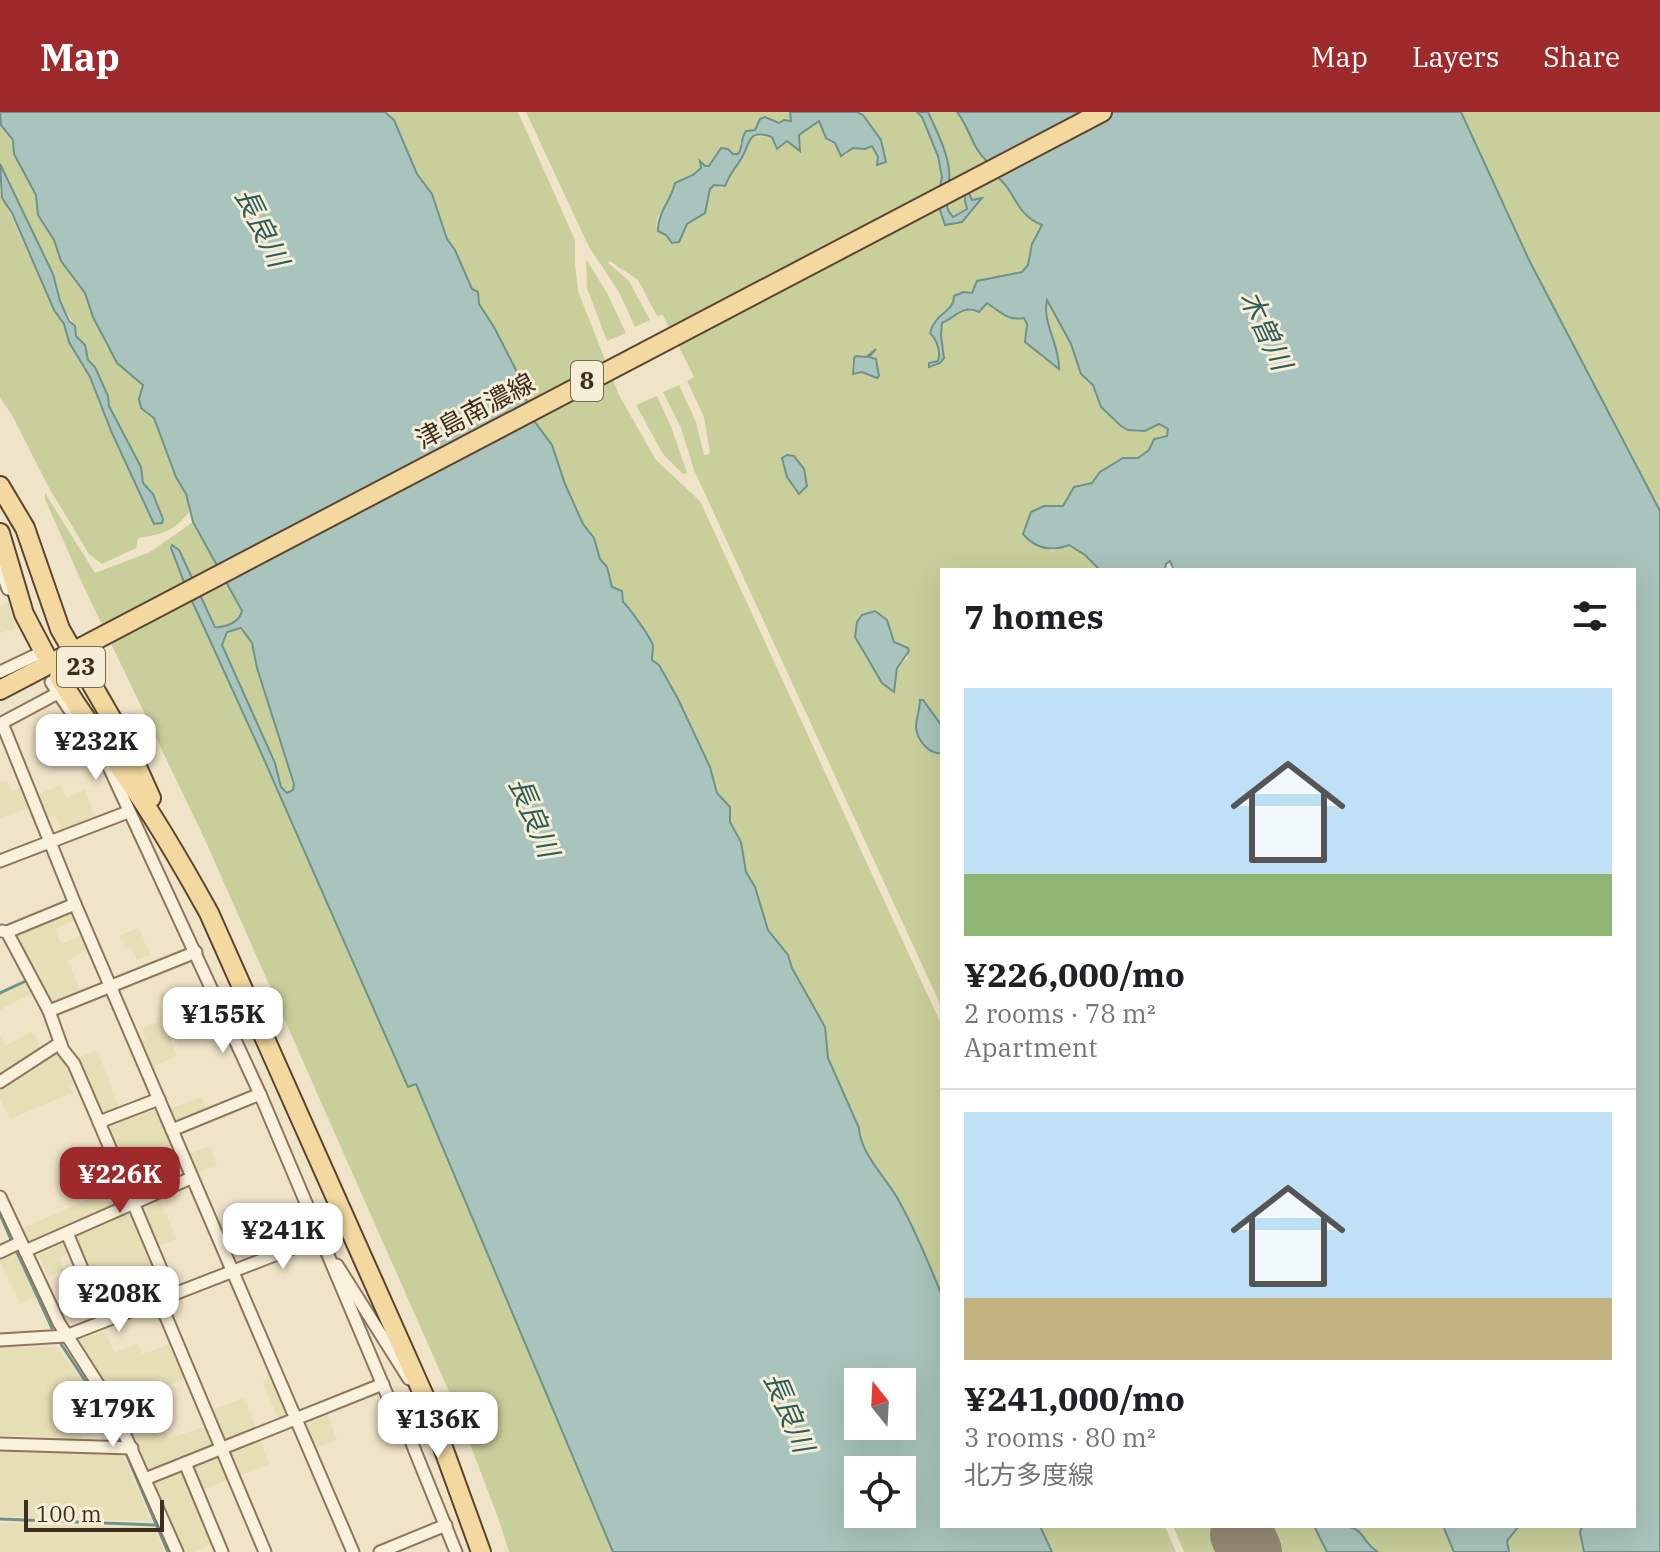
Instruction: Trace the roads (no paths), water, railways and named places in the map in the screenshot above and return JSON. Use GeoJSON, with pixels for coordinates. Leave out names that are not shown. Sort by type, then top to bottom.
{"type":"FeatureCollection","features":[{"type":"Feature","properties":{"kind":"main road","name":"津島南濃線"},"geometry":{"type":"LineString","coordinates":[[0,690],[1102,112]]}},
{"type":"Feature","properties":{"kind":"main road","name":"23"},"geometry":{"type":"LineString","coordinates":[[0,486],[25,528],[60,629],[128,747],[171,845],[209,913],[425,1398],[481,1552]]}},
{"type":"Feature","properties":{"kind":"main road"},"geometry":{"type":"LineString","coordinates":[[0,533],[24,614],[41,658]]}},
{"type":"Feature","properties":{"kind":"main road"},"geometry":{"type":"LineString","coordinates":[[56,684],[126,775],[171,845]]}},
{"type":"Feature","properties":{"kind":"street"},"geometry":{"type":"LineString","coordinates":[[0,567],[20,624],[41,658],[0,672]]}},
{"type":"Feature","properties":{"kind":"street"},"geometry":{"type":"LineString","coordinates":[[353,1552],[191,1178],[1,723],[56,684],[109,767],[196,952],[383,1384],[398,1409],[456,1552]]}},
{"type":"Feature","properties":{"kind":"street"},"geometry":{"type":"LineString","coordinates":[[0,861],[128,812]]}},
{"type":"Feature","properties":{"kind":"street"},"geometry":{"type":"LineString","coordinates":[[75,904],[3,929],[49,1011],[60,1043],[74,1064],[172,1295]]}},
{"type":"Feature","properties":{"kind":"street"},"geometry":{"type":"LineString","coordinates":[[49,1011],[196,952]]}},
{"type":"Feature","properties":{"kind":"street"},"geometry":{"type":"LineString","coordinates":[[0,1082],[60,1043]]}},
{"type":"Feature","properties":{"kind":"street"},"geometry":{"type":"LineString","coordinates":[[172,1130],[260,1094]]}},
{"type":"Feature","properties":{"kind":"street"},"geometry":{"type":"LineString","coordinates":[[99,1122],[159,1099]]}},
{"type":"Feature","properties":{"kind":"street"},"geometry":{"type":"LineString","coordinates":[[0,1252],[67,1233],[191,1178]]}},
{"type":"Feature","properties":{"kind":"street"},"geometry":{"type":"LineString","coordinates":[[0,1197],[66,1336],[112,1406],[177,1552]]}},
{"type":"Feature","properties":{"kind":"street"},"geometry":{"type":"LineString","coordinates":[[67,1233],[104,1321]]}},
{"type":"Feature","properties":{"kind":"street"},"geometry":{"type":"LineString","coordinates":[[321,1237],[408,1378],[425,1398]]}},
{"type":"Feature","properties":{"kind":"street"},"geometry":{"type":"LineString","coordinates":[[0,1340],[66,1336],[321,1237]]}},
{"type":"Feature","properties":{"kind":"street"},"geometry":{"type":"LineString","coordinates":[[159,1300],[265,1552]]}},
{"type":"Feature","properties":{"kind":"street"},"geometry":{"type":"LineString","coordinates":[[145,1479],[383,1384]]}},
{"type":"Feature","properties":{"kind":"street"},"geometry":{"type":"LineString","coordinates":[[0,1444],[132,1448]]}},
{"type":"Feature","properties":{"kind":"street"},"geometry":{"type":"LineString","coordinates":[[185,1463],[222,1552]]}},
{"type":"Feature","properties":{"kind":"street"},"geometry":{"type":"LineString","coordinates":[[380,1552],[446,1525]]}},
{"type":"Feature","properties":{"kind":"water","name":"長良川"},"geometry":{"type":"Polygon","coordinates":[[[0,112],[385,112],[394,120],[417,174],[432,194],[447,239],[472,289],[478,292],[479,304],[516,370],[516,378],[522,386],[532,418],[552,445],[565,484],[583,524],[594,538],[612,587],[622,591],[623,602],[652,642],[652,660],[659,665],[678,699],[710,767],[717,793],[730,807],[730,822],[741,842],[746,872],[755,887],[768,930],[788,955],[825,1027],[828,1058],[859,1128],[864,1147],[904,1211],[940,1291],[940,1528],[1041,1528],[1052,1552],[613,1552],[416,1084],[408,1087],[187,590],[172,545],[179,550],[215,627],[232,624],[242,611],[193,522],[186,494],[176,477],[154,418],[141,408],[139,399],[143,385],[117,363],[93,317],[85,293],[61,261],[54,240],[38,215],[36,195],[14,154],[13,140],[1,125],[0,112]],[[241,628],[227,632],[222,645],[275,763],[281,787],[287,793],[293,790],[294,784],[252,643],[241,628]]]}},
{"type":"Feature","properties":{"kind":"water"},"geometry":{"type":"Polygon","coordinates":[[[790,112],[857,112],[863,115],[881,140],[886,162],[877,165],[878,157],[872,146],[853,148],[841,156],[835,143],[826,138],[819,121],[799,135],[800,151],[787,141],[777,149],[772,137],[753,136],[725,186],[714,185],[710,189],[705,213],[687,224],[679,242],[672,243],[658,231],[660,218],[675,183],[701,168],[700,161],[709,166],[721,148],[738,154],[746,131],[755,130],[760,119],[765,117],[779,123],[791,121],[790,112]]]}},
{"type":"Feature","properties":{"kind":"water","name":"木曽川"},"geometry":{"type":"Polygon","coordinates":[[[917,112],[928,112],[943,145],[949,172],[947,204],[953,217],[967,209],[966,187],[986,160],[977,150],[957,112],[1461,112],[1529,260],[1660,511],[1660,1552],[1584,1552],[1580,1532],[1581,1528],[1636,1528],[1636,568],[1173,568],[1170,561],[1165,568],[1098,568],[1069,545],[1050,549],[1033,543],[1023,534],[1031,512],[1044,506],[1063,506],[1074,487],[1092,483],[1100,472],[1123,458],[1138,458],[1149,450],[1154,439],[1167,436],[1168,429],[1159,424],[1145,431],[1128,430],[1101,407],[1093,385],[1081,374],[1071,344],[1047,300],[1047,318],[1059,369],[1025,342],[1027,324],[1024,318],[1009,317],[987,303],[979,312],[964,310],[942,323],[944,358],[929,367],[929,363],[938,361],[939,354],[930,333],[932,326],[951,306],[954,296],[963,292],[972,293],[977,281],[1022,272],[1028,265],[1032,244],[1042,225],[1026,215],[995,175],[968,191],[972,200],[982,198],[962,222],[945,225],[937,201],[942,177],[938,156],[917,112]]]}},
{"type":"Feature","properties":{"kind":"water"},"geometry":{"type":"Polygon","coordinates":[[[0,164],[53,274],[69,321],[75,326],[76,336],[85,345],[88,360],[95,367],[108,396],[109,406],[141,467],[143,483],[153,494],[162,523],[154,524],[90,377],[69,342],[64,324],[54,310],[12,213],[2,198],[0,164]]]}},
{"type":"Feature","properties":{"kind":"water"},"geometry":{"type":"Polygon","coordinates":[[[876,349],[869,357],[876,359],[879,376],[877,378],[862,372],[853,374],[854,358],[866,357],[876,349]]]}},
{"type":"Feature","properties":{"kind":"water"},"geometry":{"type":"Polygon","coordinates":[[[794,456],[804,469],[807,486],[799,494],[787,477],[782,458],[794,456]]]}},
{"type":"Feature","properties":{"kind":"water"},"geometry":{"type":"Polygon","coordinates":[[[875,611],[887,620],[894,642],[909,651],[897,668],[894,692],[882,683],[855,637],[857,622],[862,615],[875,611]]]}},
{"type":"Feature","properties":{"kind":"water"},"geometry":{"type":"Polygon","coordinates":[[[920,700],[923,700],[940,723],[940,753],[924,746],[916,727],[920,700]]]}},
{"type":"Feature","properties":{"kind":"water"},"geometry":{"type":"Polygon","coordinates":[[[1315,1528],[1353,1528],[1378,1552],[1327,1552],[1315,1528]]]}},
{"type":"Feature","properties":{"kind":"water"},"geometry":{"type":"Polygon","coordinates":[[[1444,1528],[1517,1528],[1507,1541],[1509,1552],[1454,1552],[1444,1528]]]}},
{"type":"Feature","properties":{"kind":"waterway"},"geometry":{"type":"LineString","coordinates":[[0,993],[28,980]]}},
{"type":"Feature","properties":{"kind":"waterway"},"geometry":{"type":"LineString","coordinates":[[0,1214],[12,1242]]}},
{"type":"Feature","properties":{"kind":"waterway"},"geometry":{"type":"LineString","coordinates":[[16,1250],[52,1328]]}},
{"type":"Feature","properties":{"kind":"waterway"},"geometry":{"type":"LineString","coordinates":[[61,1344],[111,1420]]}},
{"type":"Feature","properties":{"kind":"waterway"},"geometry":{"type":"LineString","coordinates":[[113,1426],[120,1443]]}},
{"type":"Feature","properties":{"kind":"waterway"},"geometry":{"type":"LineString","coordinates":[[125,1451],[168,1552]]}},
{"type":"Feature","properties":{"kind":"waterway"},"geometry":{"type":"LineString","coordinates":[[0,1519],[155,1525]]}}]}
